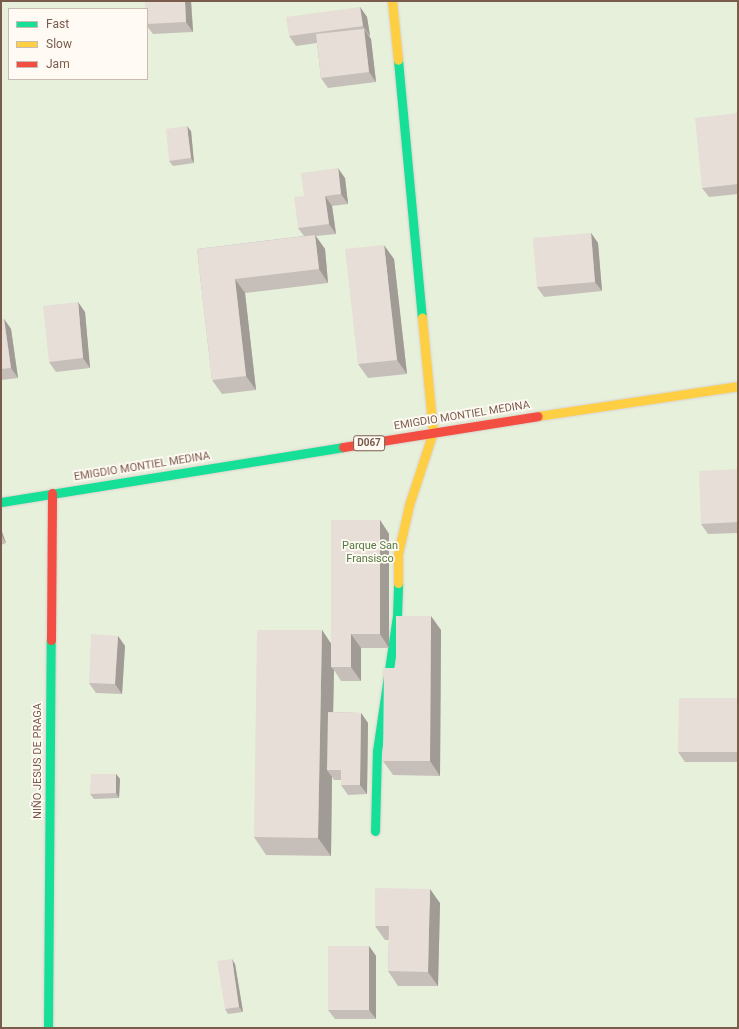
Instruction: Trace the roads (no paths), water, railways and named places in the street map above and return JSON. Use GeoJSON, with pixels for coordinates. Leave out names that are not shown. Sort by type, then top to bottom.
{"type":"FeatureCollection","features":[{"type":"Feature","properties":{"kind":"street"},"geometry":{"type":"LineString","coordinates":[[375,831],[377,751],[397,616],[398,554],[409,505],[433,432],[392,1]]}},
{"type":"Feature","properties":{"kind":"street","name":"EMIGDIO MONTIEL MEDINA"},"geometry":{"type":"LineString","coordinates":[[1,502],[433,432],[738,386]]}},
{"type":"Feature","properties":{"kind":"street","name":"NIÑO JESUS DE PRAGA"},"geometry":{"type":"LineString","coordinates":[[48,1028],[52,493]]}},
{"type":"Feature","properties":{"kind":"park label","name":"Parque San Fransisco"},"geometry":{"type":"Point","coordinates":[370,553]}}]}
